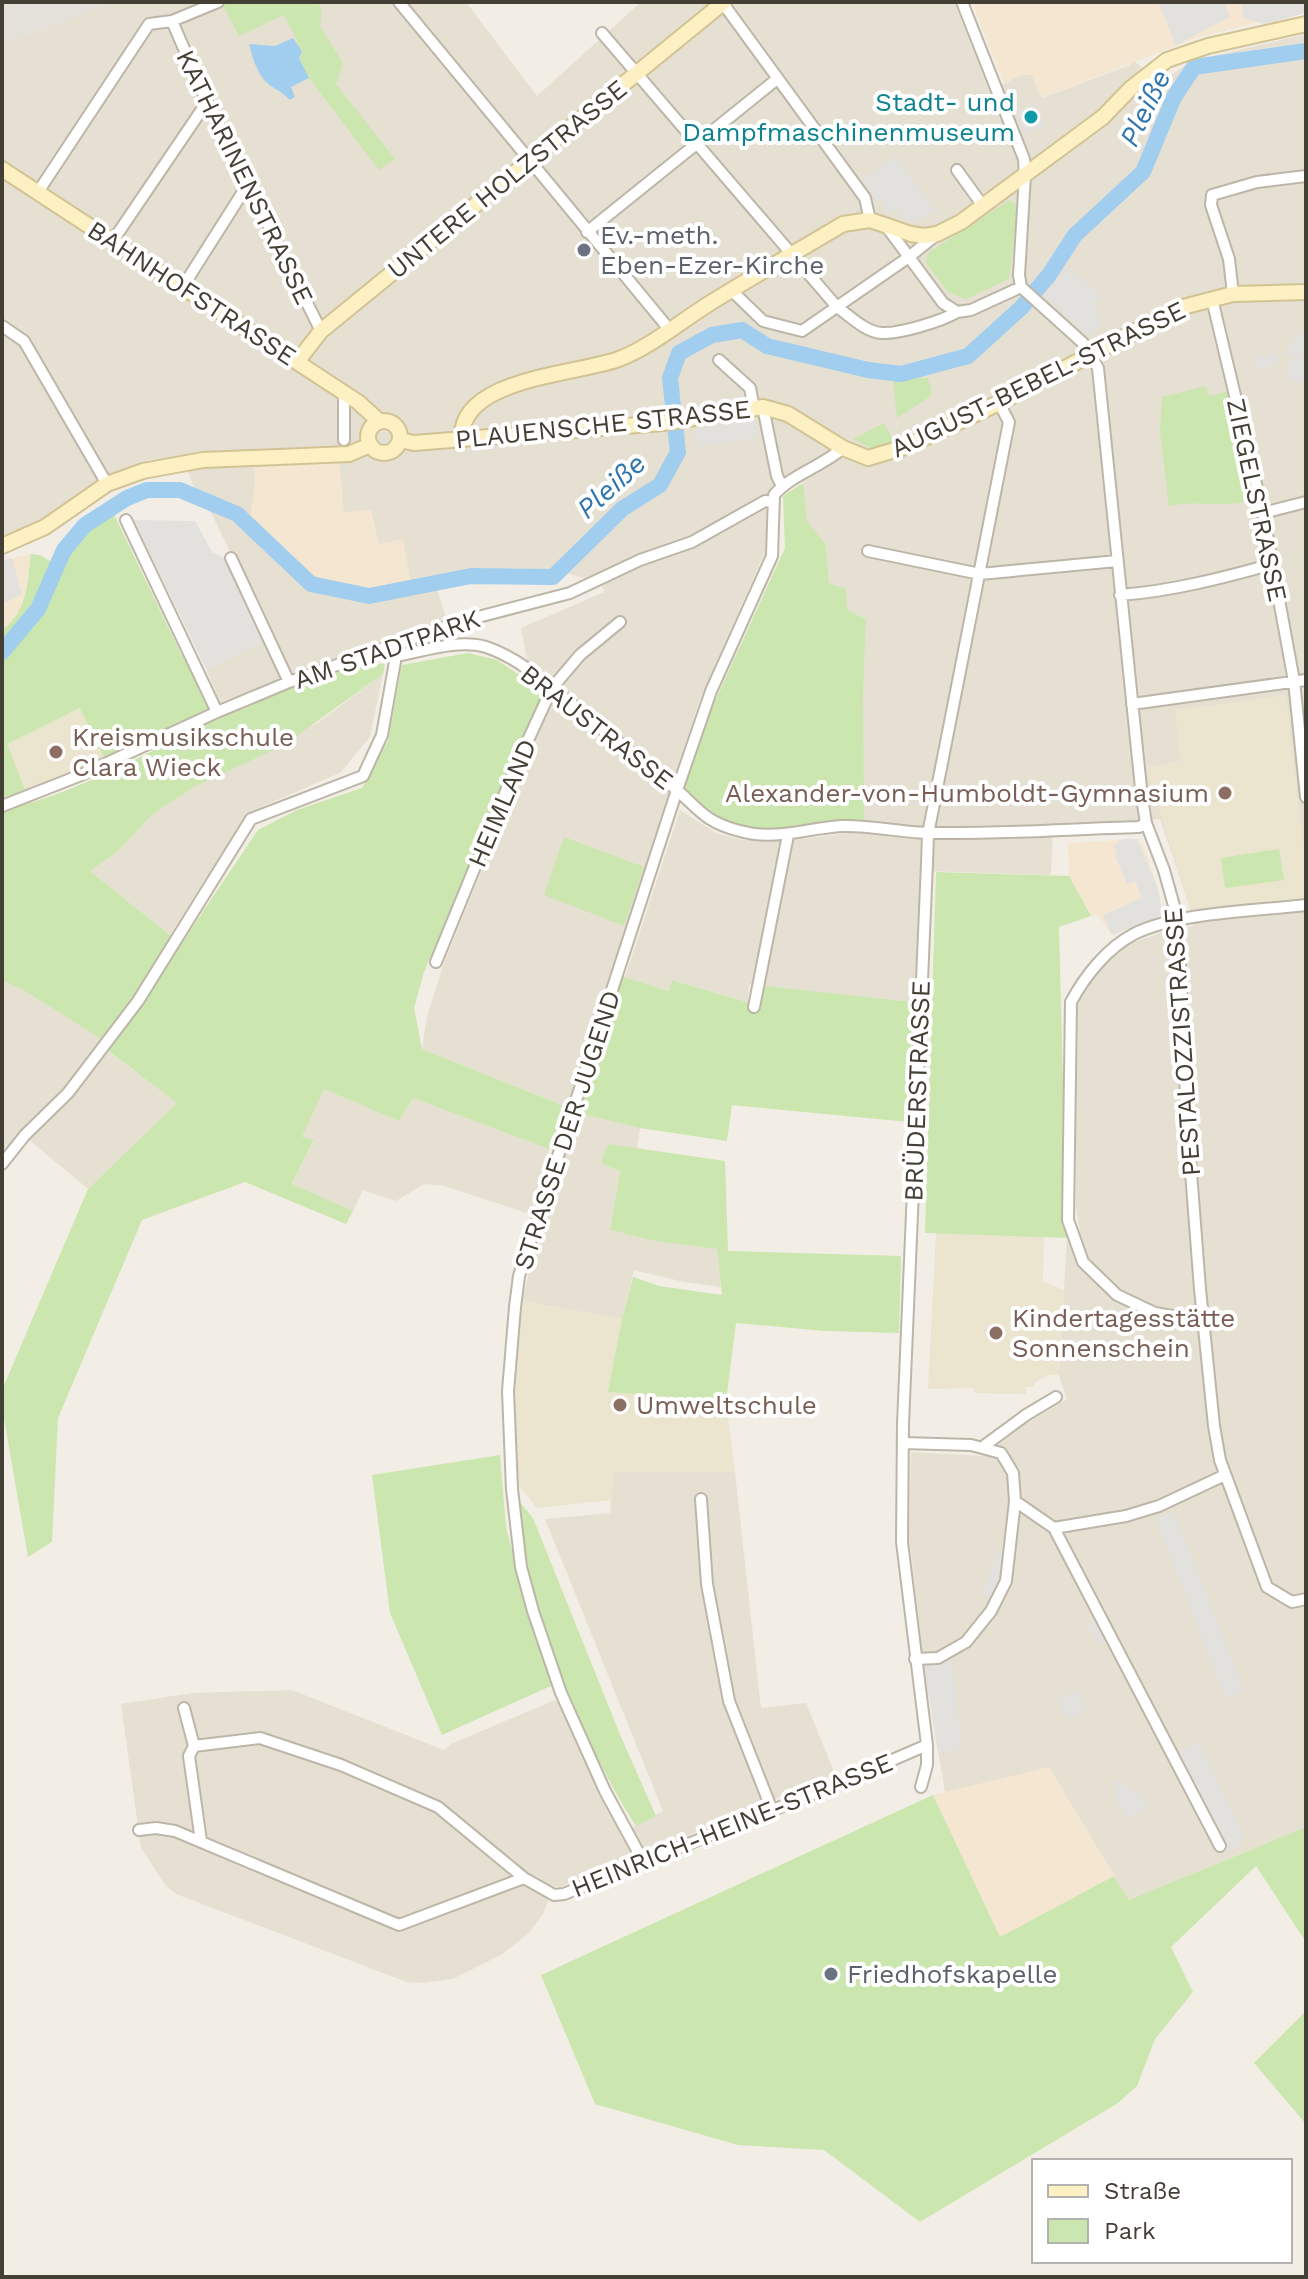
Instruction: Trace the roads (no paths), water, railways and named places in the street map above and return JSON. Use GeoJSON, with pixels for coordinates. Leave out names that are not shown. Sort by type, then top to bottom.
{"type":"FeatureCollection","features":[{"type":"Feature","properties":{"kind":"street"},"geometry":{"type":"LineString","coordinates":[[38,192],[149,24],[172,21],[218,2]]}},
{"type":"Feature","properties":{"kind":"street"},"geometry":{"type":"LineString","coordinates":[[399,2],[669,329]]}},
{"type":"Feature","properties":{"kind":"street"},"geometry":{"type":"LineString","coordinates":[[723,2],[865,198],[870,220]]}},
{"type":"Feature","properties":{"kind":"street","name":"UNTERE HOLZSTRASSE"},"geometry":{"type":"LineString","coordinates":[[297,362],[321,331],[723,2]]}},
{"type":"Feature","properties":{"kind":"street"},"geometry":{"type":"LineString","coordinates":[[962,2],[1024,159],[1019,275],[1023,289],[1083,343],[1091,355]]}},
{"type":"Feature","properties":{"kind":"street","name":"KATHARINENSTRASSE"},"geometry":{"type":"LineString","coordinates":[[172,21],[207,102],[321,331]]}},
{"type":"Feature","properties":{"kind":"street"},"geometry":{"type":"LineString","coordinates":[[731,290],[763,321],[802,331],[1025,175],[1103,117],[1130,89],[1174,56],[1306,24]]}},
{"type":"Feature","properties":{"kind":"street"},"geometry":{"type":"LineString","coordinates":[[602,33],[837,307],[862,326],[881,333],[942,321],[957,312],[971,310],[1023,289]]}},
{"type":"Feature","properties":{"kind":"street"},"geometry":{"type":"LineString","coordinates":[[587,232],[777,79]]}},
{"type":"Feature","properties":{"kind":"street"},"geometry":{"type":"LineString","coordinates":[[112,242],[207,102]]}},
{"type":"Feature","properties":{"kind":"street","name":"BAHNHOFSTRASSE"},"geometry":{"type":"LineString","coordinates":[[2,169],[344,393],[379,421]]}},
{"type":"Feature","properties":{"kind":"street"},"geometry":{"type":"LineString","coordinates":[[957,170],[983,206]]}},
{"type":"Feature","properties":{"kind":"street"},"geometry":{"type":"LineString","coordinates":[[1233,294],[1229,259],[1211,205],[1212,195],[1257,182],[1306,176]]}},
{"type":"Feature","properties":{"kind":"street"},"geometry":{"type":"LineString","coordinates":[[182,288],[248,184]]}},
{"type":"Feature","properties":{"kind":"street"},"geometry":{"type":"LineString","coordinates":[[462,438],[461,429],[465,422],[476,406],[489,396],[518,382],[619,359],[843,224],[870,220],[911,234],[937,234]]}},
{"type":"Feature","properties":{"kind":"street"},"geometry":{"type":"LineString","coordinates":[[885,225],[943,303],[957,312]]}},
{"type":"Feature","properties":{"kind":"street","name":"AUGUST-BEBEL-STRASSE"},"geometry":{"type":"LineString","coordinates":[[843,448],[868,458],[886,454],[999,403],[1179,308],[1233,294],[1306,292]]}},
{"type":"Feature","properties":{"kind":"street","name":"ZIEGELSTRASSE"},"geometry":{"type":"LineString","coordinates":[[1212,299],[1300,681],[1306,797]]}},
{"type":"Feature","properties":{"kind":"street"},"geometry":{"type":"LineString","coordinates":[[2,326],[24,341],[107,484]]}},
{"type":"Feature","properties":{"kind":"street","name":"PESTALOZZISTRASSE"},"geometry":{"type":"LineString","coordinates":[[1091,355],[1098,368],[1135,750],[1146,823],[1178,920],[1187,1120],[1214,1426],[1225,1475],[1267,1587],[1292,1602],[1306,1599]]}},
{"type":"Feature","properties":{"kind":"street"},"geometry":{"type":"LineString","coordinates":[[719,360],[750,388],[782,486],[843,448]]}},
{"type":"Feature","properties":{"kind":"street"},"geometry":{"type":"LineString","coordinates":[[344,393],[344,440]]}},
{"type":"Feature","properties":{"kind":"street","name":"BRÜDERSTRASSE"},"geometry":{"type":"LineString","coordinates":[[921,1787],[927,1765],[927,1745],[902,1542],[903,1443],[928,834],[1009,422],[999,403]]}},
{"type":"Feature","properties":{"kind":"street","name":"PLAUENSCHE STRASSE"},"geometry":{"type":"LineString","coordinates":[[400,440],[414,443],[663,423],[758,408],[788,414],[843,448]]}},
{"type":"Feature","properties":{"kind":"street"},"geometry":{"type":"LineString","coordinates":[[388,420],[397,426],[400,440],[397,447],[388,453],[378,452],[370,445],[369,429],[379,421],[388,420]]}},
{"type":"Feature","properties":{"kind":"street"},"geometry":{"type":"LineString","coordinates":[[2,546],[45,527],[107,484],[143,471],[229,458],[349,454],[370,445]]}},
{"type":"Feature","properties":{"kind":"street","name":"STRASSE DER JUGEND"},"geometry":{"type":"LineString","coordinates":[[643,1861],[605,1791],[561,1693],[521,1567],[514,1505],[508,1391],[519,1276],[711,691],[772,556],[774,495],[782,486]]}},
{"type":"Feature","properties":{"kind":"street","name":"AM STADTPARK"},"geometry":{"type":"LineString","coordinates":[[2,806],[81,775],[289,682],[459,622],[570,593],[640,560],[692,542],[765,501],[773,502]]}},
{"type":"Feature","properties":{"kind":"street"},"geometry":{"type":"LineString","coordinates":[[1263,513],[1306,502]]}},
{"type":"Feature","properties":{"kind":"street"},"geometry":{"type":"LineString","coordinates":[[126,520],[217,712]]}},
{"type":"Feature","properties":{"kind":"street"},"geometry":{"type":"LineString","coordinates":[[868,551],[980,574],[1117,561]]}},
{"type":"Feature","properties":{"kind":"street"},"geometry":{"type":"LineString","coordinates":[[231,558],[289,682]]}},
{"type":"Feature","properties":{"kind":"street"},"geometry":{"type":"LineString","coordinates":[[1120,595],[1189,586],[1273,564]]}},
{"type":"Feature","properties":{"kind":"street","name":"HEIMLAND"},"geometry":{"type":"LineString","coordinates":[[436,962],[517,764],[552,688],[580,655],[620,622]]}},
{"type":"Feature","properties":{"kind":"street"},"geometry":{"type":"LineString","coordinates":[[2,1164],[25,1135],[68,1093],[138,1001],[251,819],[363,776],[382,735],[396,656],[392,644]]}},
{"type":"Feature","properties":{"kind":"street","name":"BRAUSTRASSE"},"geometry":{"type":"LineString","coordinates":[[396,656],[459,644],[485,647],[552,688],[677,790],[699,813],[717,824],[761,836],[844,826],[928,834],[1139,827],[1146,823]]}},
{"type":"Feature","properties":{"kind":"street"},"geometry":{"type":"LineString","coordinates":[[1132,704],[1300,681]]}},
{"type":"Feature","properties":{"kind":"street"},"geometry":{"type":"LineString","coordinates":[[754,1007],[788,835]]}},
{"type":"Feature","properties":{"kind":"street"},"geometry":{"type":"LineString","coordinates":[[1204,1322],[1155,1313],[1117,1295],[1083,1262],[1068,1220],[1071,1002],[1083,980],[1133,934],[1178,920],[1306,905]]}},
{"type":"Feature","properties":{"kind":"street"},"geometry":{"type":"LineString","coordinates":[[984,1446],[1056,1397]]}},
{"type":"Feature","properties":{"kind":"street"},"geometry":{"type":"LineString","coordinates":[[903,1443],[984,1446],[1001,1453],[1013,1473],[1015,1501],[1006,1581],[991,1611],[966,1642],[938,1658],[915,1659]]}},
{"type":"Feature","properties":{"kind":"street"},"geometry":{"type":"LineString","coordinates":[[1054,1528],[1126,1516],[1159,1506],[1225,1475]]}},
{"type":"Feature","properties":{"kind":"street"},"geometry":{"type":"LineString","coordinates":[[701,1499],[707,1584],[729,1701],[772,1810]]}},
{"type":"Feature","properties":{"kind":"street"},"geometry":{"type":"LineString","coordinates":[[1015,1501],[1054,1528],[1220,1846]]}},
{"type":"Feature","properties":{"kind":"street"},"geometry":{"type":"LineString","coordinates":[[184,1708],[194,1746],[189,1756],[201,1841]]}},
{"type":"Feature","properties":{"kind":"street","name":"HEINRICH-HEINE-STRASSE"},"geometry":{"type":"LineString","coordinates":[[194,1746],[260,1738],[341,1765],[438,1807],[524,1878],[554,1895],[564,1894],[927,1745]]}},
{"type":"Feature","properties":{"kind":"street"},"geometry":{"type":"LineString","coordinates":[[139,1830],[156,1828],[175,1831],[399,1925],[524,1878]]}},
{"type":"Feature","properties":{"kind":"water"},"geometry":{"type":"Polygon","coordinates":[[[293,38],[302,51],[299,58],[309,78],[291,87],[295,97],[290,100],[264,80],[249,44],[275,46],[293,38]]]}},
{"type":"Feature","properties":{"kind":"waterway","name":"Pleiße"},"geometry":{"type":"LineString","coordinates":[[2,652],[38,609],[64,550],[85,525],[127,498],[147,490],[180,490],[237,514],[311,584],[369,596],[471,576],[553,577],[622,509],[660,485],[678,452],[670,378],[679,353],[712,335],[742,330],[767,346],[868,370],[901,374],[968,356],[1021,308],[1049,275],[1075,235],[1143,172],[1174,97],[1194,67],[1306,51]]}},
{"type":"Feature","properties":{"kind":"place","name":"Stadt- und Dampfmaschinenmuseum"},"geometry":{"type":"Point","coordinates":[1031,117]}},
{"type":"Feature","properties":{"kind":"place","name":"Ev.-meth. Eben-Ezer-Kirche"},"geometry":{"type":"Point","coordinates":[584,250]}},
{"type":"Feature","properties":{"kind":"place","name":"Kreismusikschule Clara Wieck"},"geometry":{"type":"Point","coordinates":[56,752]}},
{"type":"Feature","properties":{"kind":"place","name":"Alexander-von-Humboldt-Gymnasium"},"geometry":{"type":"Point","coordinates":[1225,793]}},
{"type":"Feature","properties":{"kind":"place","name":"Kindertagesstätte Sonnenschein"},"geometry":{"type":"Point","coordinates":[996,1333]}},
{"type":"Feature","properties":{"kind":"place","name":"Umweltschule"},"geometry":{"type":"Point","coordinates":[620,1405]}},
{"type":"Feature","properties":{"kind":"place","name":"Friedhofskapelle"},"geometry":{"type":"Point","coordinates":[831,1974]}}]}
